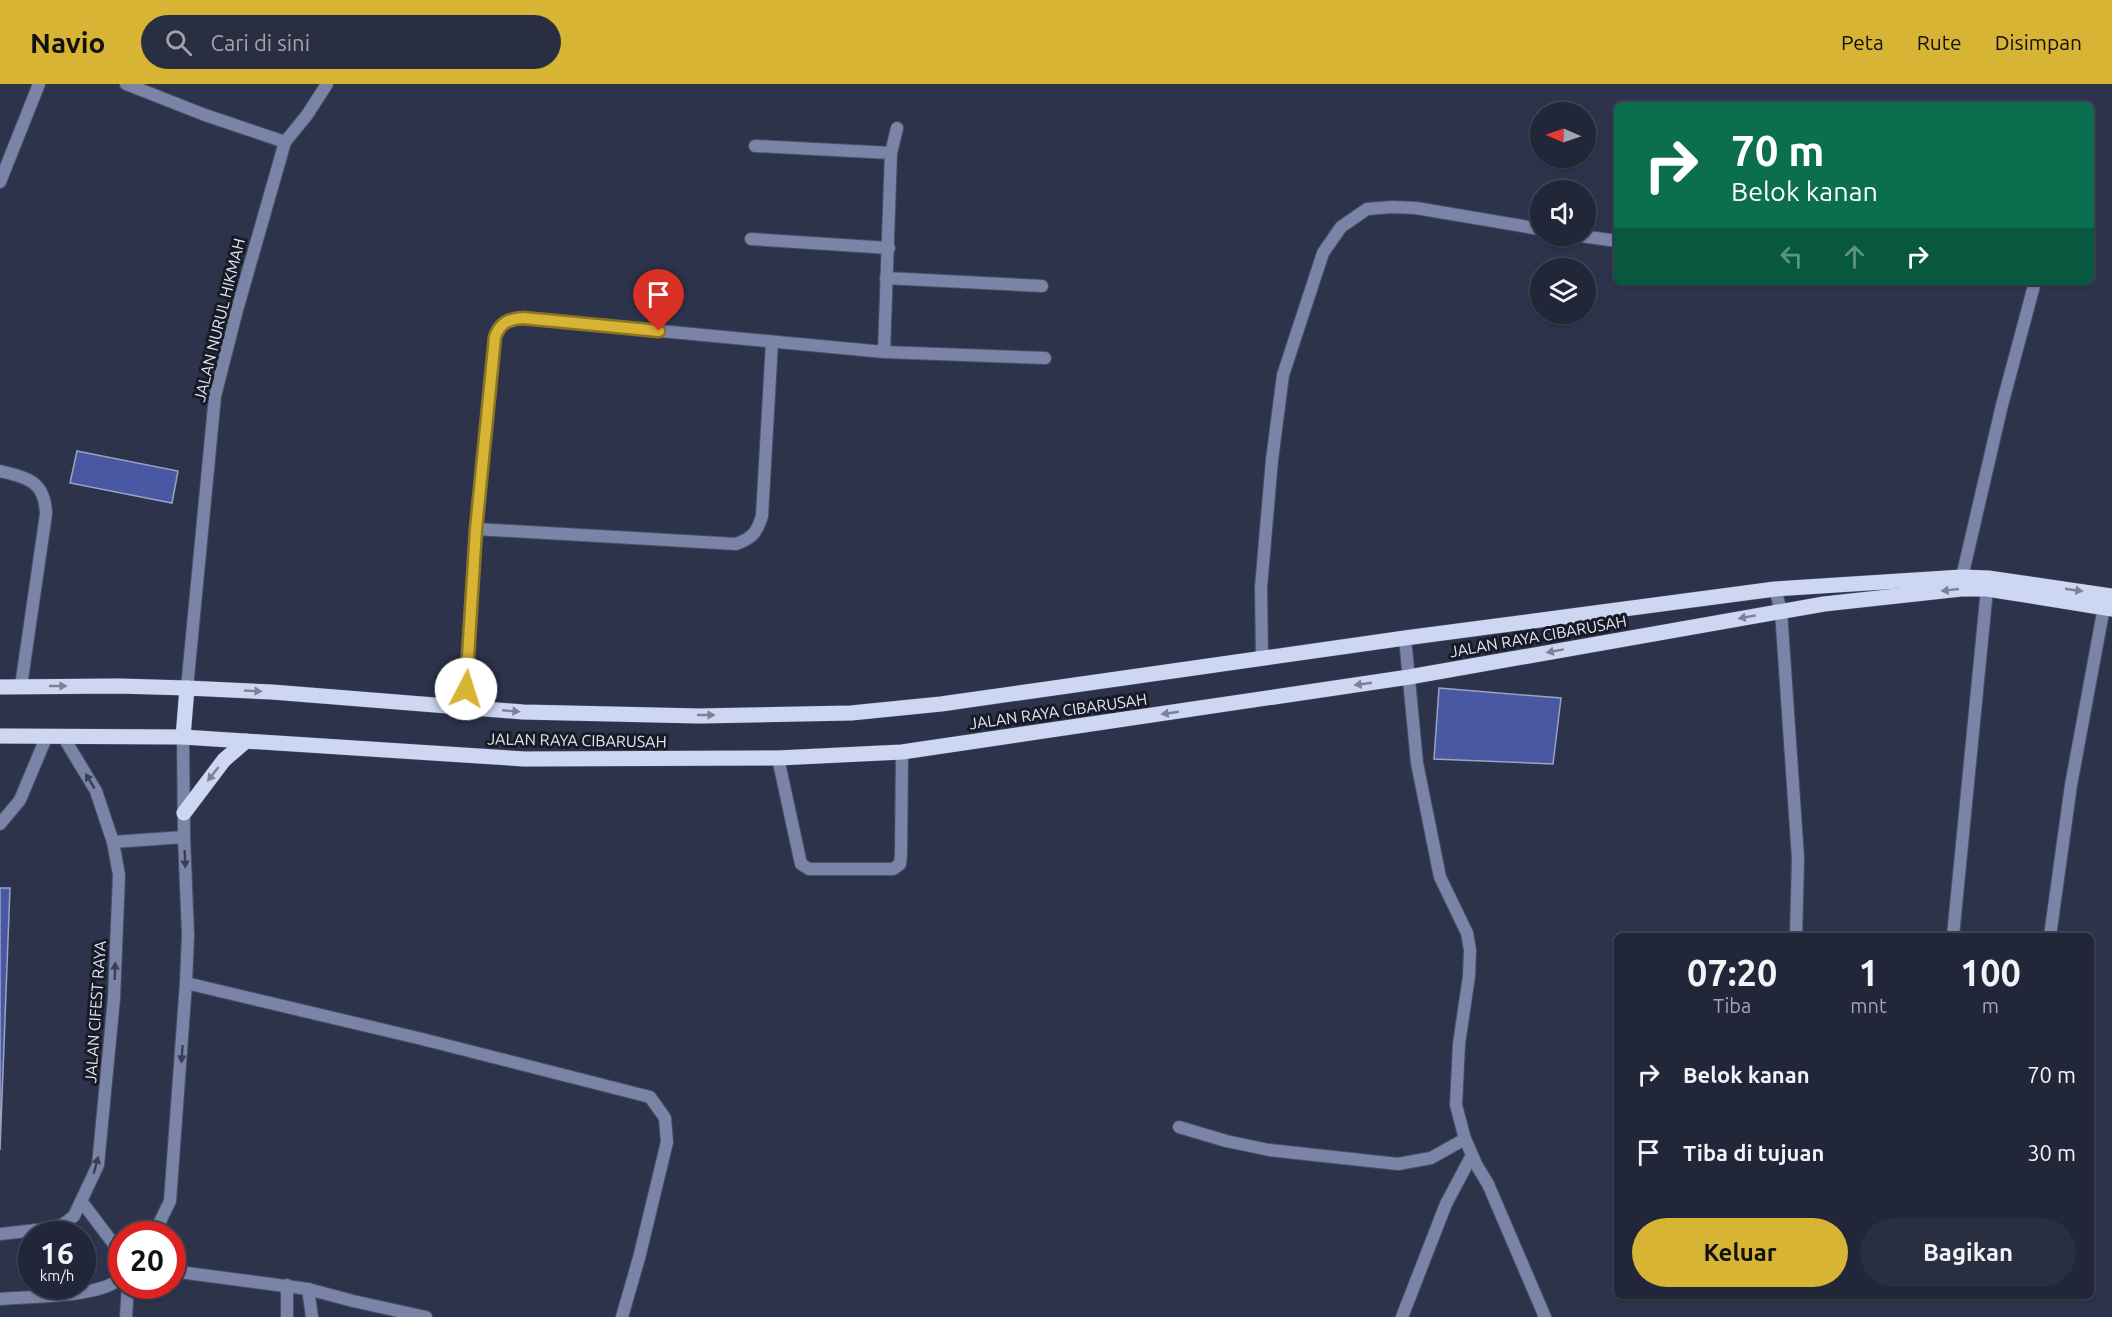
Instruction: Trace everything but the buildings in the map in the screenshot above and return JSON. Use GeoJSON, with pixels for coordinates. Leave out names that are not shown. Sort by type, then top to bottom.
{"type":"FeatureCollection","features":[{"type":"Feature","properties":{"kind":"main road","name":"JALAN RAYA CIBARUSAH"},"geometry":{"type":"LineString","coordinates":[[0,687],[187,688],[523,712],[699,716],[851,712],[941,704],[1405,638],[1775,589],[1962,577],[1988,578],[2109,604]]}},
{"type":"Feature","properties":{"kind":"main road","name":"JALAN RAYA CIBARUSAH"},"geometry":{"type":"LineString","coordinates":[[0,736],[183,737],[525,759],[778,758],[902,752],[1409,677],[1781,611],[1961,589],[1987,589],[2109,604]]}},
{"type":"Feature","properties":{"kind":"main road"},"geometry":{"type":"LineString","coordinates":[[183,737],[187,688]]}},
{"type":"Feature","properties":{"kind":"main road"},"geometry":{"type":"LineString","coordinates":[[184,813],[224,760],[246,741]]}},
{"type":"Feature","properties":{"kind":"street"},"geometry":{"type":"LineString","coordinates":[[0,182],[39,84]]}},
{"type":"Feature","properties":{"kind":"street"},"geometry":{"type":"LineString","coordinates":[[126,84],[205,115],[285,142]]}},
{"type":"Feature","properties":{"kind":"street","name":"JALAN NURUL HIKMAH"},"geometry":{"type":"LineString","coordinates":[[187,688],[215,396],[285,142],[327,84]]}},
{"type":"Feature","properties":{"kind":"street"},"geometry":{"type":"LineString","coordinates":[[884,352],[891,153],[897,128]]}},
{"type":"Feature","properties":{"kind":"street"},"geometry":{"type":"LineString","coordinates":[[755,146],[891,153]]}},
{"type":"Feature","properties":{"kind":"street"},"geometry":{"type":"LineString","coordinates":[[1262,659],[1261,587],[1272,460],[1284,375],[1323,253],[1341,227],[1367,209],[1416,208],[1530,227]]}},
{"type":"Feature","properties":{"kind":"street"},"geometry":{"type":"LineString","coordinates":[[1596,238],[1614,241]]}},
{"type":"Feature","properties":{"kind":"street"},"geometry":{"type":"LineString","coordinates":[[751,239],[889,248]]}},
{"type":"Feature","properties":{"kind":"street"},"geometry":{"type":"LineString","coordinates":[[886,278],[1042,286]]}},
{"type":"Feature","properties":{"kind":"street"},"geometry":{"type":"LineString","coordinates":[[1962,577],[2001,405],[2034,285]]}},
{"type":"Feature","properties":{"kind":"street"},"geometry":{"type":"LineString","coordinates":[[464,707],[476,529],[495,337],[498,328],[506,321],[523,318],[884,352],[1046,358]]}},
{"type":"Feature","properties":{"kind":"street"},"geometry":{"type":"LineString","coordinates":[[476,529],[736,544],[748,540],[757,533],[762,516],[772,342]]}},
{"type":"Feature","properties":{"kind":"street"},"geometry":{"type":"LineString","coordinates":[[0,471],[18,475],[33,482],[45,499],[46,514],[21,686]]}},
{"type":"Feature","properties":{"kind":"street"},"geometry":{"type":"LineString","coordinates":[[1775,589],[1781,611],[1798,858],[1796,933]]}},
{"type":"Feature","properties":{"kind":"street"},"geometry":{"type":"LineString","coordinates":[[1953,933],[1987,589]]}},
{"type":"Feature","properties":{"kind":"street"},"geometry":{"type":"LineString","coordinates":[[2050,933],[2070,785],[2109,604]]}},
{"type":"Feature","properties":{"kind":"street"},"geometry":{"type":"LineString","coordinates":[[1405,638],[1417,763],[1440,877],[1467,933],[1470,950],[1456,1079],[1456,1105],[1465,1139],[1488,1184],[1545,1317]]}},
{"type":"Feature","properties":{"kind":"street"},"geometry":{"type":"LineString","coordinates":[[160,1221],[170,1201],[186,983],[188,935],[183,737]]}},
{"type":"Feature","properties":{"kind":"street"},"geometry":{"type":"LineString","coordinates":[[0,824],[20,800],[46,738]]}},
{"type":"Feature","properties":{"kind":"street","name":"JALAN CIFEST RAYA"},"geometry":{"type":"LineString","coordinates":[[0,1234],[54,1228],[65,1223],[74,1216],[82,1202],[98,1165],[114,998],[119,875],[113,842],[96,791],[64,738]]}},
{"type":"Feature","properties":{"kind":"street"},"geometry":{"type":"LineString","coordinates":[[778,758],[801,864],[809,868],[893,869],[900,864],[901,855],[902,752]]}},
{"type":"Feature","properties":{"kind":"street"},"geometry":{"type":"LineString","coordinates":[[113,842],[184,837]]}},
{"type":"Feature","properties":{"kind":"street"},"geometry":{"type":"LineString","coordinates":[[186,983],[423,1039],[650,1097],[665,1118],[667,1142],[622,1317]]}},
{"type":"Feature","properties":{"kind":"street"},"geometry":{"type":"LineString","coordinates":[[1179,1127],[1226,1141],[1269,1150],[1398,1164],[1431,1158],[1465,1139]]}},
{"type":"Feature","properties":{"kind":"street"},"geometry":{"type":"LineString","coordinates":[[1402,1317],[1446,1204],[1472,1155]]}},
{"type":"Feature","properties":{"kind":"street"},"geometry":{"type":"LineString","coordinates":[[82,1202],[108,1236]]}},
{"type":"Feature","properties":{"kind":"street"},"geometry":{"type":"LineString","coordinates":[[186,1273],[287,1285],[426,1317]]}},
{"type":"Feature","properties":{"kind":"street"},"geometry":{"type":"LineString","coordinates":[[0,1299],[88,1292],[108,1285]]}},
{"type":"Feature","properties":{"kind":"street"},"geometry":{"type":"LineString","coordinates":[[286,1317],[287,1285]]}},
{"type":"Feature","properties":{"kind":"street"},"geometry":{"type":"LineString","coordinates":[[308,1289],[312,1317]]}},
{"type":"Feature","properties":{"kind":"street"},"geometry":{"type":"LineString","coordinates":[[126,1317],[127,1299]]}},
{"type":"Feature","properties":{"kind":"route"},"geometry":{"type":"LineString","coordinates":[[466,689],[476,529],[495,337],[498,328],[513,318],[523,318],[659,331]]}}]}
